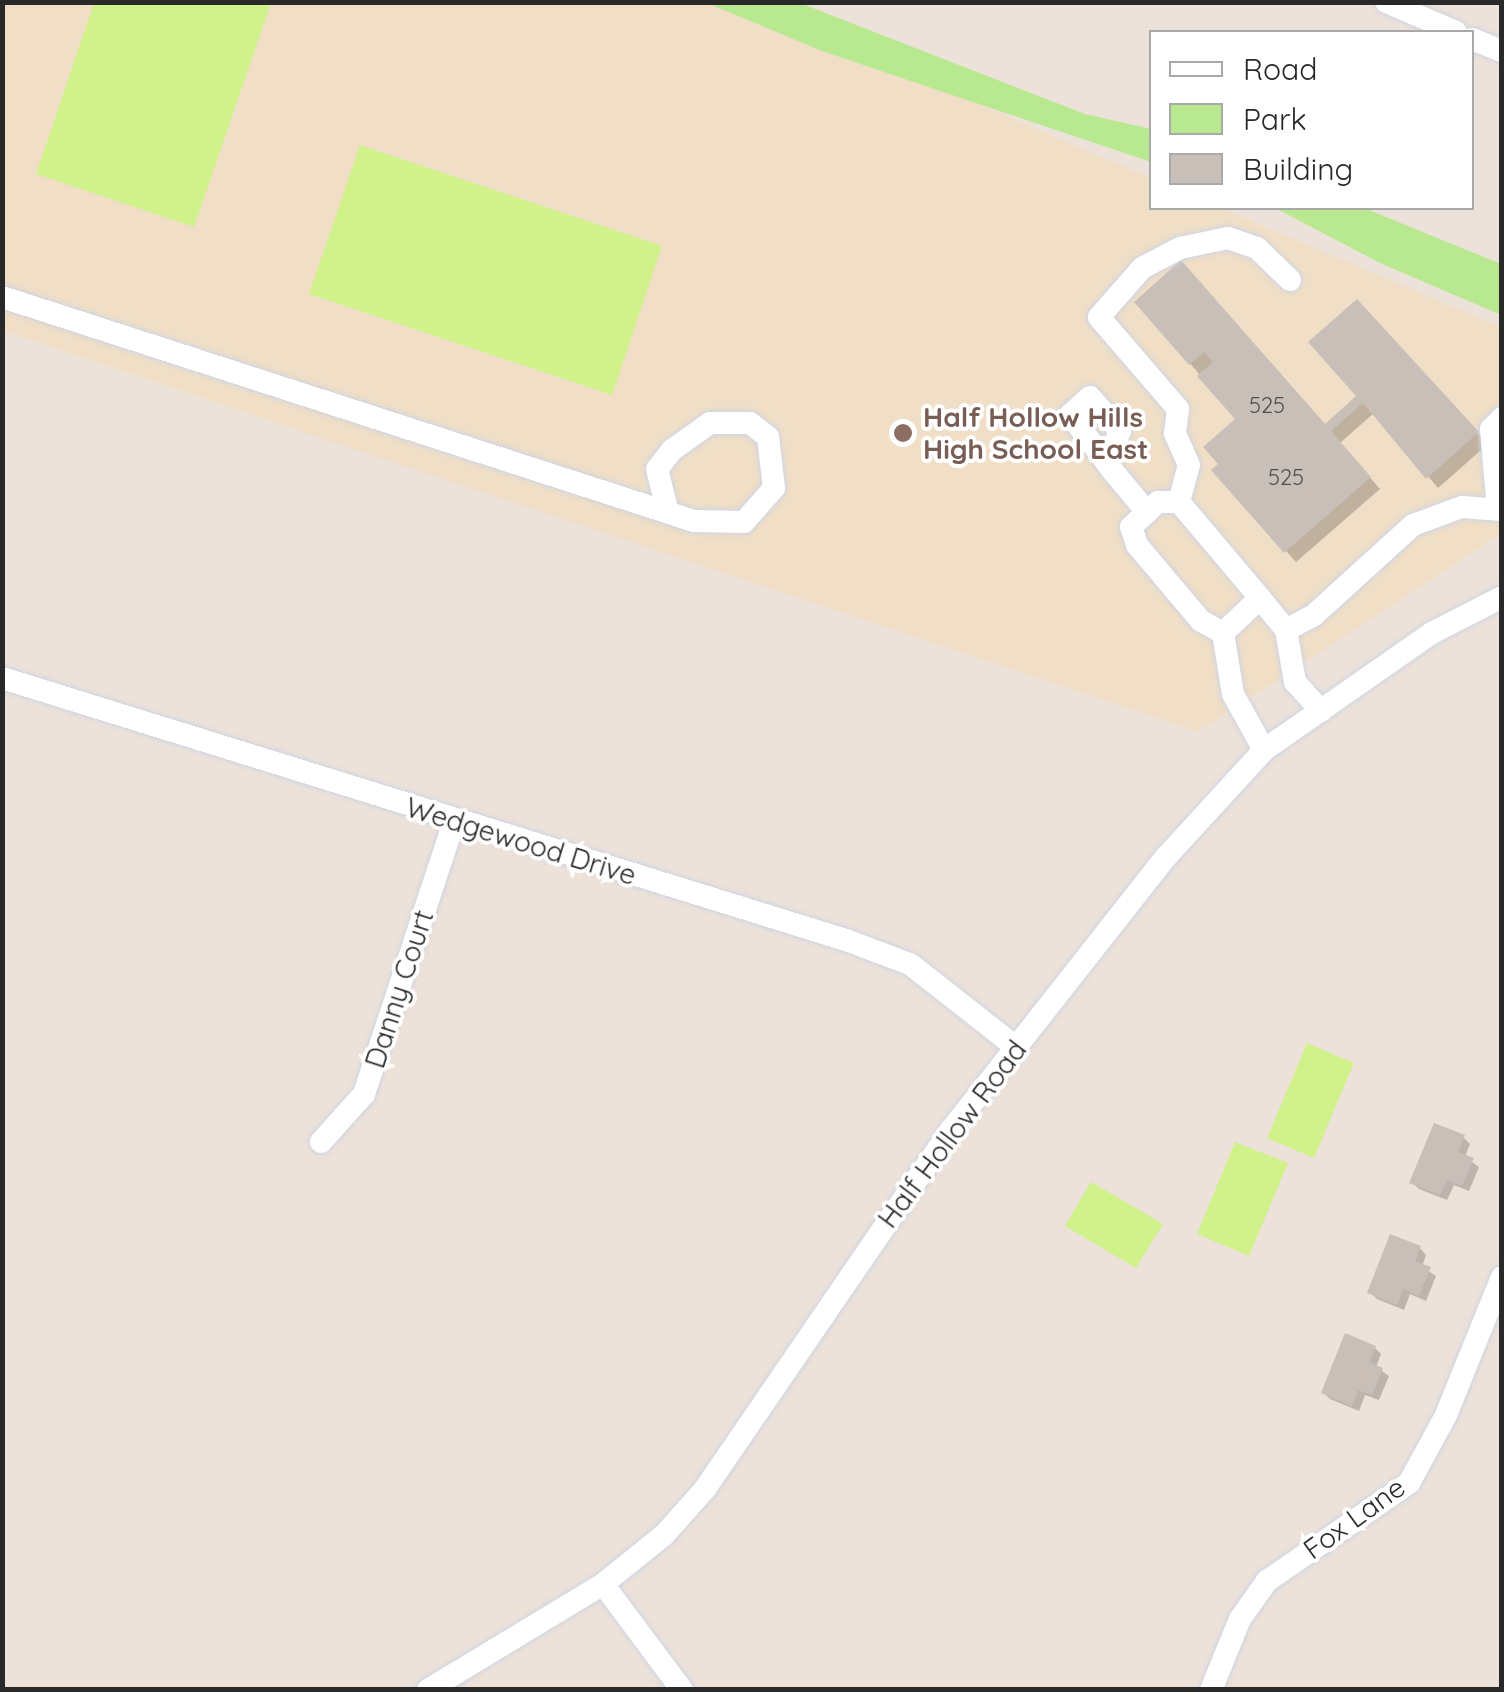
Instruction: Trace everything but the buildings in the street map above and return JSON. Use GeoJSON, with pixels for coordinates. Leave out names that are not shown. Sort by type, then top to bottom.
{"type":"FeatureCollection","features":[{"type":"Feature","properties":{"kind":"street"},"geometry":{"type":"LineString","coordinates":[[1386,2],[1451,30]]}},
{"type":"Feature","properties":{"kind":"street"},"geometry":{"type":"LineString","coordinates":[[1474,40],[1502,51]]}},
{"type":"Feature","properties":{"kind":"street"},"geometry":{"type":"LineString","coordinates":[[1179,502],[1188,465],[1176,433],[1178,410],[1099,318],[1142,268],[1180,248],[1228,238],[1256,248],[1290,280]]}},
{"type":"Feature","properties":{"kind":"street"},"geometry":{"type":"LineString","coordinates":[[2,296],[668,513],[694,521],[744,522],[774,488],[768,437],[750,423],[710,422],[672,450],[657,470],[668,513]]}},
{"type":"Feature","properties":{"kind":"street"},"geometry":{"type":"LineString","coordinates":[[1286,630],[1314,615],[1413,525],[1462,507],[1500,510],[1491,429],[1502,418]]}},
{"type":"Feature","properties":{"kind":"street"},"geometry":{"type":"LineString","coordinates":[[1106,463],[1147,512]]}},
{"type":"Feature","properties":{"kind":"street"},"geometry":{"type":"LineString","coordinates":[[1264,750],[1233,694],[1222,634],[1201,620],[1136,545],[1131,527],[1158,502],[1179,502],[1286,630],[1295,682],[1321,711]]}},
{"type":"Feature","properties":{"kind":"street","name":"Half Hollow Road"},"geometry":{"type":"LineString","coordinates":[[428,1690],[603,1584],[664,1535],[706,1489],[874,1239],[1016,1047],[1166,857],[1264,750],[1432,633],[1502,596]]}},
{"type":"Feature","properties":{"kind":"street"},"geometry":{"type":"LineString","coordinates":[[1222,634],[1260,598]]}},
{"type":"Feature","properties":{"kind":"street","name":"Wedgewood Drive"},"geometry":{"type":"LineString","coordinates":[[2,678],[910,964],[1016,1047]]}},
{"type":"Feature","properties":{"kind":"street","name":"Danny Court"},"geometry":{"type":"LineString","coordinates":[[320,1142],[364,1094],[454,822]]}},
{"type":"Feature","properties":{"kind":"street","name":"Fox Lane"},"geometry":{"type":"LineString","coordinates":[[1211,1690],[1240,1620],[1267,1581],[1409,1483],[1446,1415],[1502,1277]]}},
{"type":"Feature","properties":{"kind":"street"},"geometry":{"type":"LineString","coordinates":[[603,1584],[682,1690]]}},
{"type":"Feature","properties":{"kind":"shaded area","name":"Half Hollow Hills High School East"},"geometry":{"type":"Polygon","coordinates":[[[3,3],[741,3],[1149,177],[1149,210],[1226,210],[1501,327],[1501,534],[1198,732],[3,331],[3,3]]]}},
{"type":"Feature","properties":{"kind":"green space"},"geometry":{"type":"Polygon","coordinates":[[[94,3],[271,3],[194,227],[36,174],[94,3]]]}},
{"type":"Feature","properties":{"kind":"green space"},"geometry":{"type":"Polygon","coordinates":[[[707,3],[800,3],[1085,114],[1149,129],[1149,161],[822,51],[707,3]]]}},
{"type":"Feature","properties":{"kind":"green space"},"geometry":{"type":"Polygon","coordinates":[[[360,145],[662,246],[612,395],[309,294],[360,145]]]}},
{"type":"Feature","properties":{"kind":"green space"},"geometry":{"type":"Polygon","coordinates":[[[1279,210],[1369,210],[1501,264],[1501,315],[1380,263],[1279,210]]]}},
{"type":"Feature","properties":{"kind":"green space"},"geometry":{"type":"Polygon","coordinates":[[[1307,1043],[1354,1063],[1314,1158],[1267,1138],[1307,1043]]]}},
{"type":"Feature","properties":{"kind":"green space"},"geometry":{"type":"Polygon","coordinates":[[[1235,1142],[1288,1163],[1249,1256],[1197,1234],[1235,1142]]]}},
{"type":"Feature","properties":{"kind":"green space"},"geometry":{"type":"Polygon","coordinates":[[[1091,1182],[1163,1224],[1136,1268],[1065,1226],[1091,1182]]]}},
{"type":"Feature","properties":{"kind":"place","name":"Half Hollow Hills High School East"},"geometry":{"type":"Point","coordinates":[903,433]}}]}
